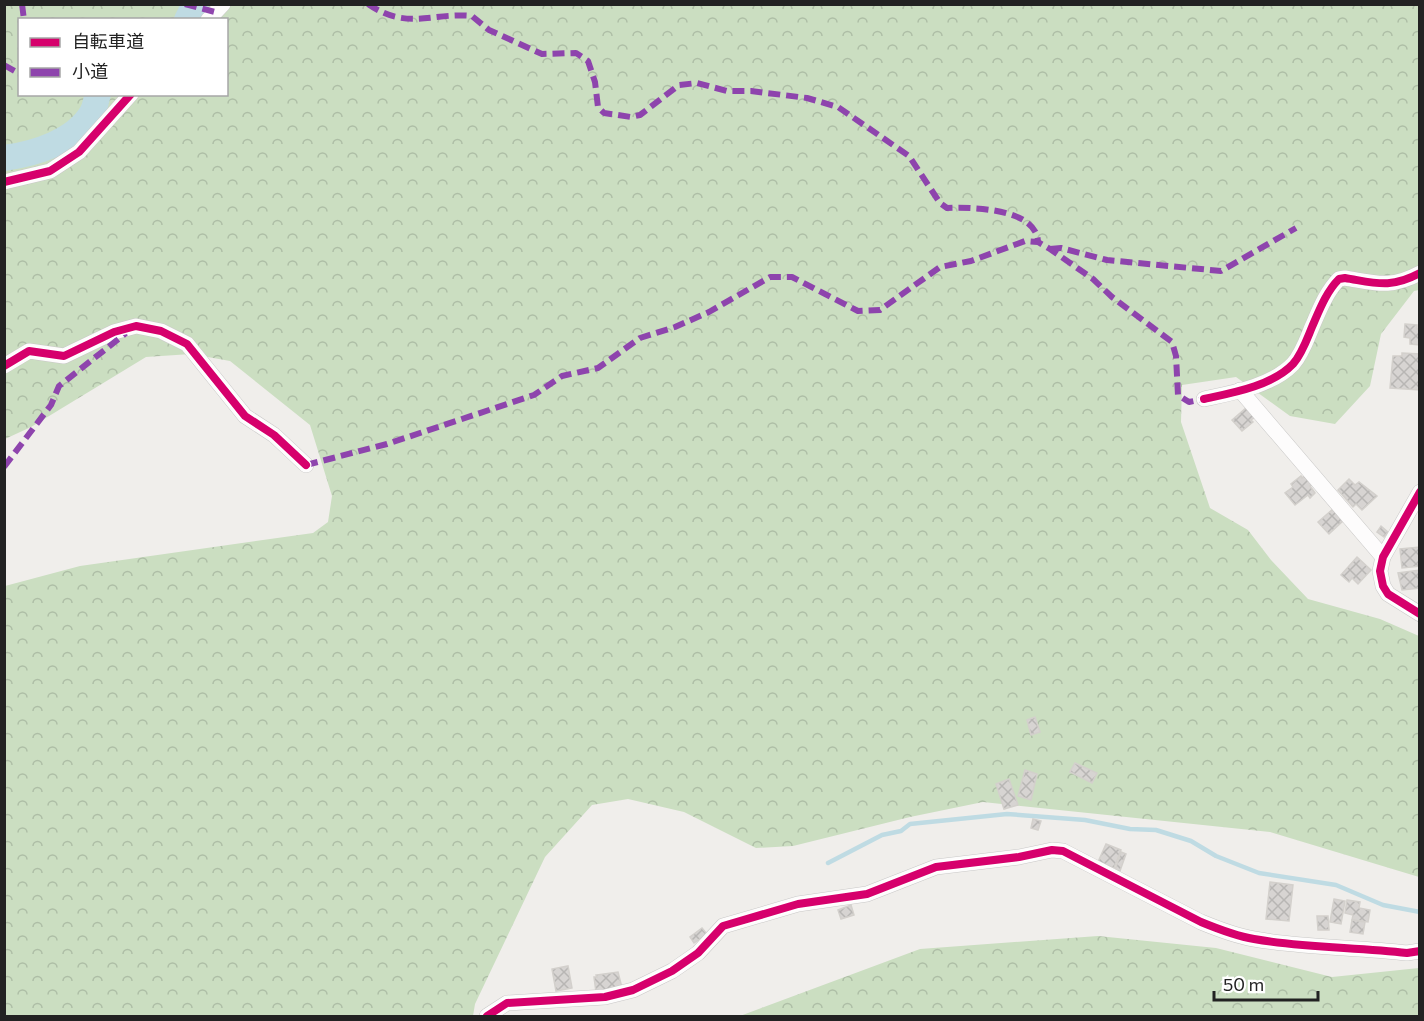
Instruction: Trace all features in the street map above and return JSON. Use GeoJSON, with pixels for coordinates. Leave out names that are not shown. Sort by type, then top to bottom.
{"type":"FeatureCollection","features":[{"type":"Feature","properties":{"kind":"street"},"geometry":{"type":"LineString","coordinates":[[210,18],[224,4]]}},
{"type":"Feature","properties":{"kind":"street"},"geometry":{"type":"LineString","coordinates":[[4,182],[50,171],[79,152],[129,96]]}},
{"type":"Feature","properties":{"kind":"street"},"geometry":{"type":"LineString","coordinates":[[1204,399],[1226,396],[1272,380],[1293,363],[1300,354],[1320,308],[1339,279],[1387,285],[1406,280],[1419,273]]}},
{"type":"Feature","properties":{"kind":"street"},"geometry":{"type":"LineString","coordinates":[[4,366],[29,351],[64,356],[114,332],[136,326],[161,331],[187,344],[245,416],[274,435],[306,465]]}},
{"type":"Feature","properties":{"kind":"street"},"geometry":{"type":"LineString","coordinates":[[1240,390],[1383,557]]}},
{"type":"Feature","properties":{"kind":"street"},"geometry":{"type":"LineString","coordinates":[[1419,492],[1383,557],[1380,571],[1383,586],[1388,594],[1419,614]]}},
{"type":"Feature","properties":{"kind":"street"},"geometry":{"type":"LineString","coordinates":[[487,1017],[507,1003],[605,997],[633,990],[672,971],[698,954],[723,926],[798,904],[867,894],[936,867],[1019,857],[1052,850],[1063,851],[1201,922],[1252,939],[1407,953],[1419,951]]}},
{"type":"Feature","properties":{"kind":"green space"},"geometry":{"type":"Polygon","coordinates":[[[5,5],[1419,5],[1419,290],[1414,291],[1381,334],[1370,386],[1335,424],[1290,416],[1236,377],[1182,385],[1181,422],[1210,508],[1248,530],[1271,560],[1308,599],[1380,619],[1419,636],[1419,877],[1270,832],[983,802],[910,817],[793,846],[756,848],[684,812],[628,799],[592,805],[545,857],[475,1004],[473,1016],[5,1016],[5,586],[80,566],[313,533],[328,522],[332,496],[310,425],[230,361],[191,354],[146,357],[31,427],[5,439],[5,5]]]}},
{"type":"Feature","properties":{"kind":"green space"},"geometry":{"type":"Polygon","coordinates":[[[1098,936],[1216,948],[1332,977],[1419,968],[1419,1016],[740,1016],[920,949],[1098,936]]]}},
{"type":"Feature","properties":{"kind":"building"},"geometry":{"type":"Polygon","coordinates":[[[1405,324],[1417,325],[1417,329],[1420,329],[1420,345],[1410,344],[1410,338],[1404,337],[1405,324]]]}},
{"type":"Feature","properties":{"kind":"building"},"geometry":{"type":"Polygon","coordinates":[[[1402,353],[1420,354],[1420,390],[1390,388],[1393,356],[1402,356],[1402,353]]]}},
{"type":"Feature","properties":{"kind":"building"},"geometry":{"type":"Polygon","coordinates":[[[1247,407],[1255,417],[1251,420],[1253,422],[1242,431],[1232,420],[1247,407]]]}},
{"type":"Feature","properties":{"kind":"building"},"geometry":{"type":"Polygon","coordinates":[[[1305,475],[1313,484],[1310,486],[1315,493],[1310,498],[1308,495],[1295,505],[1285,493],[1293,487],[1291,484],[1305,475]]]}},
{"type":"Feature","properties":{"kind":"building"},"geometry":{"type":"Polygon","coordinates":[[[1349,479],[1355,485],[1359,482],[1377,496],[1362,510],[1356,504],[1353,507],[1338,490],[1349,479]]]}},
{"type":"Feature","properties":{"kind":"building"},"geometry":{"type":"Polygon","coordinates":[[[1333,509],[1343,521],[1329,534],[1318,522],[1333,509]]]}},
{"type":"Feature","properties":{"kind":"building"},"geometry":{"type":"Polygon","coordinates":[[[1381,526],[1388,532],[1384,537],[1377,532],[1381,526]]]}},
{"type":"Feature","properties":{"kind":"building"},"geometry":{"type":"Polygon","coordinates":[[[1420,547],[1420,566],[1402,568],[1400,549],[1420,547]]]}},
{"type":"Feature","properties":{"kind":"building"},"geometry":{"type":"Polygon","coordinates":[[[1357,557],[1371,570],[1358,584],[1352,578],[1349,582],[1341,575],[1357,557]]]}},
{"type":"Feature","properties":{"kind":"building"},"geometry":{"type":"Polygon","coordinates":[[[1420,570],[1420,588],[1402,590],[1398,573],[1420,570]]]}},
{"type":"Feature","properties":{"kind":"building"},"geometry":{"type":"Polygon","coordinates":[[[1035,717],[1040,732],[1031,735],[1027,720],[1035,717]]]}},
{"type":"Feature","properties":{"kind":"building"},"geometry":{"type":"Polygon","coordinates":[[[1075,763],[1097,773],[1092,783],[1070,772],[1075,763]]]}},
{"type":"Feature","properties":{"kind":"building"},"geometry":{"type":"Polygon","coordinates":[[[1025,770],[1037,774],[1031,800],[1018,796],[1025,770]]]}},
{"type":"Feature","properties":{"kind":"building"},"geometry":{"type":"Polygon","coordinates":[[[1009,779],[1018,805],[1004,809],[996,784],[1009,779]]]}},
{"type":"Feature","properties":{"kind":"building"},"geometry":{"type":"Polygon","coordinates":[[[1033,819],[1041,821],[1038,830],[1031,828],[1033,819]]]}},
{"type":"Feature","properties":{"kind":"building"},"geometry":{"type":"Polygon","coordinates":[[[1106,844],[1121,850],[1114,868],[1098,862],[1106,844]]]}},
{"type":"Feature","properties":{"kind":"building"},"geometry":{"type":"Polygon","coordinates":[[[1121,852],[1126,854],[1120,871],[1115,870],[1121,852]]]}},
{"type":"Feature","properties":{"kind":"building"},"geometry":{"type":"Polygon","coordinates":[[[1270,882],[1293,885],[1289,921],[1266,919],[1270,882]]]}},
{"type":"Feature","properties":{"kind":"building"},"geometry":{"type":"Polygon","coordinates":[[[1334,899],[1345,901],[1341,924],[1330,922],[1334,899]]]}},
{"type":"Feature","properties":{"kind":"building"},"geometry":{"type":"Polygon","coordinates":[[[1347,900],[1360,902],[1359,908],[1370,910],[1368,922],[1352,920],[1353,915],[1345,913],[1347,900]]]}},
{"type":"Feature","properties":{"kind":"building"},"geometry":{"type":"Polygon","coordinates":[[[851,905],[854,915],[841,919],[838,910],[851,905]]]}},
{"type":"Feature","properties":{"kind":"building"},"geometry":{"type":"Polygon","coordinates":[[[1317,916],[1328,916],[1329,930],[1318,930],[1317,916]]]}},
{"type":"Feature","properties":{"kind":"building"},"geometry":{"type":"Polygon","coordinates":[[[1352,920],[1365,922],[1363,934],[1350,932],[1352,920]]]}},
{"type":"Feature","properties":{"kind":"building"},"geometry":{"type":"Polygon","coordinates":[[[702,928],[707,934],[694,943],[690,937],[702,928]]]}},
{"type":"Feature","properties":{"kind":"building"},"geometry":{"type":"Polygon","coordinates":[[[568,966],[572,988],[556,991],[552,969],[568,966]]]}},
{"type":"Feature","properties":{"kind":"building"},"geometry":{"type":"Polygon","coordinates":[[[618,972],[622,988],[596,992],[594,977],[597,977],[596,975],[618,972]]]}},
{"type":"Feature","properties":{"kind":"waterway"},"geometry":{"type":"LineString","coordinates":[[188,18],[195,4]]}},
{"type":"Feature","properties":{"kind":"waterway"},"geometry":{"type":"LineString","coordinates":[[4,158],[41,149],[76,131],[93,111],[97,96]]}},
{"type":"Feature","properties":{"kind":"waterway"},"geometry":{"type":"LineString","coordinates":[[828,863],[882,835],[901,831],[910,824],[1007,814],[1085,820],[1130,829],[1156,830],[1191,841],[1216,856],[1259,873],[1336,885],[1383,905],[1420,912]]}},
{"type":"Feature","properties":{"kind":"marked path"},"geometry":{"type":"LineString","coordinates":[[22,4],[24,18]]}},
{"type":"Feature","properties":{"kind":"marked path"},"geometry":{"type":"LineString","coordinates":[[185,4],[215,12]]}},
{"type":"Feature","properties":{"kind":"marked path"},"geometry":{"type":"LineString","coordinates":[[368,4],[382,12],[407,19],[472,16],[489,30],[542,54],[576,53],[588,61],[595,82],[598,107],[604,113],[631,117],[640,115],[679,85],[697,83],[727,91],[751,91],[807,98],[838,107],[909,156],[940,203],[947,208],[986,209],[1015,216],[1027,222],[1035,231],[1038,242]]}},
{"type":"Feature","properties":{"kind":"marked path"},"geometry":{"type":"LineString","coordinates":[[4,65],[18,73]]}},
{"type":"Feature","properties":{"kind":"marked path"},"geometry":{"type":"LineString","coordinates":[[1050,249],[1061,248],[1107,260],[1221,271],[1296,228]]}},
{"type":"Feature","properties":{"kind":"marked path"},"geometry":{"type":"LineString","coordinates":[[306,465],[387,444],[534,395],[562,376],[598,368],[640,338],[675,327],[709,312],[770,277],[792,277],[858,311],[880,310],[940,267],[971,261],[1025,241],[1038,242],[1050,249],[1093,279],[1112,297],[1172,342],[1176,356],[1178,395],[1189,402],[1204,399]]}},
{"type":"Feature","properties":{"kind":"marked path"},"geometry":{"type":"LineString","coordinates":[[4,467],[51,405],[59,386],[126,333]]}},
{"type":"Feature","properties":{"kind":"cycle path"},"geometry":{"type":"LineString","coordinates":[[4,182],[50,171],[79,152],[129,96]]}},
{"type":"Feature","properties":{"kind":"cycle path"},"geometry":{"type":"LineString","coordinates":[[1204,399],[1263,383],[1284,372],[1302,351],[1320,308],[1339,279],[1391,283],[1420,273]]}},
{"type":"Feature","properties":{"kind":"cycle path"},"geometry":{"type":"LineString","coordinates":[[4,366],[29,351],[64,356],[114,332],[136,326],[161,331],[187,344],[245,416],[274,435],[306,465]]}},
{"type":"Feature","properties":{"kind":"cycle path"},"geometry":{"type":"LineString","coordinates":[[1420,492],[1383,557],[1380,571],[1383,586],[1388,594],[1420,614]]}},
{"type":"Feature","properties":{"kind":"cycle path"},"geometry":{"type":"LineString","coordinates":[[487,1016],[507,1003],[605,997],[633,990],[672,971],[698,953],[723,926],[798,904],[867,894],[936,867],[1019,857],[1052,850],[1063,851],[1201,922],[1241,936],[1311,946],[1407,953],[1420,951]]}}]}
